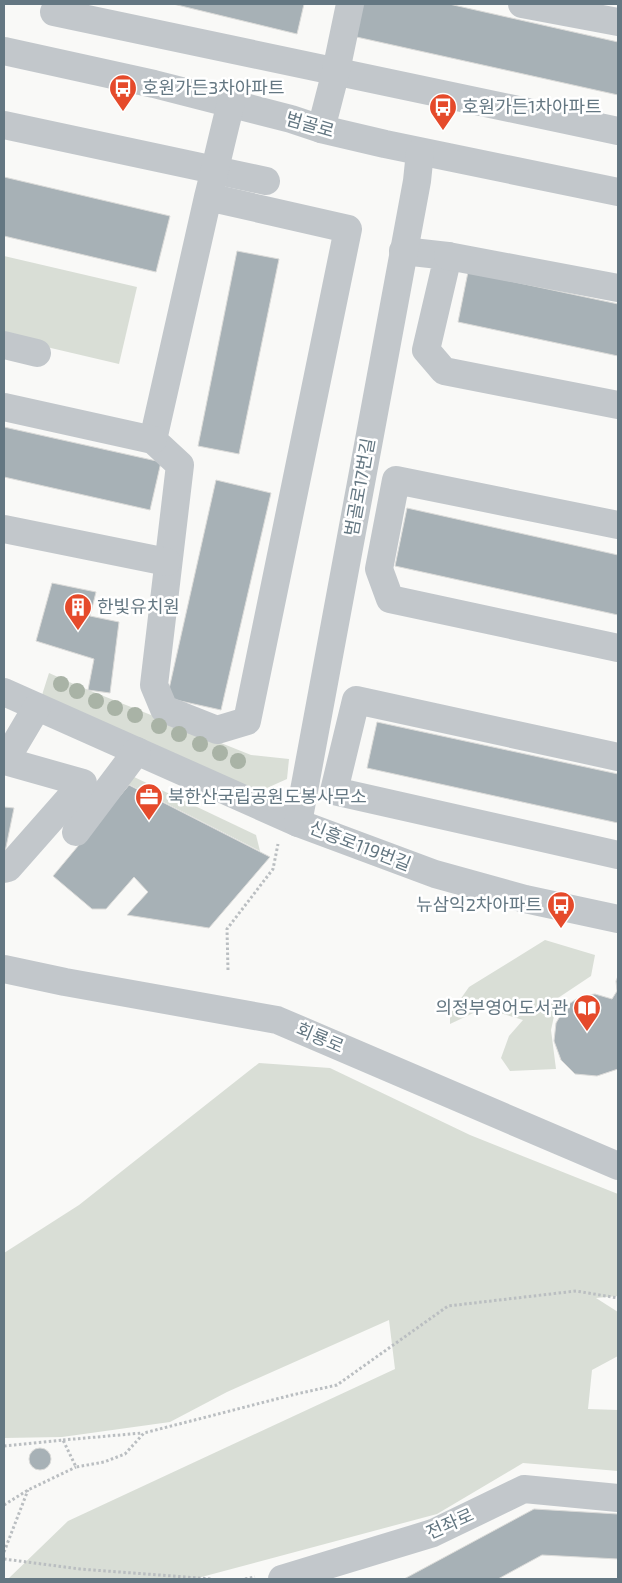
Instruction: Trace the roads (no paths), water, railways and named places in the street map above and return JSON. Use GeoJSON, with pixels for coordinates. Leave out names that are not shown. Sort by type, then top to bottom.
{"type":"FeatureCollection","features":[{"type":"Feature","properties":{"kind":"street"},"geometry":{"type":"LineString","coordinates":[[321,129],[336,71],[350,4]]}},
{"type":"Feature","properties":{"kind":"street"},"geometry":{"type":"LineString","coordinates":[[522,4],[556,7],[618,22]]}},
{"type":"Feature","properties":{"kind":"street"},"geometry":{"type":"LineString","coordinates":[[54,12],[618,130]]}},
{"type":"Feature","properties":{"kind":"street","name":"범골로"},"geometry":{"type":"LineString","coordinates":[[4,51],[154,84],[292,119],[321,129],[420,152],[618,192]]}},
{"type":"Feature","properties":{"kind":"street"},"geometry":{"type":"LineString","coordinates":[[153,440],[231,103]]}},
{"type":"Feature","properties":{"kind":"street"},"geometry":{"type":"LineString","coordinates":[[4,125],[266,181]]}},
{"type":"Feature","properties":{"kind":"street","name":"범골로17번길"},"geometry":{"type":"LineString","coordinates":[[289,831],[417,181],[420,152]]}},
{"type":"Feature","properties":{"kind":"street"},"geometry":{"type":"LineString","coordinates":[[4,407],[153,440],[180,466],[154,685],[164,709],[217,730],[247,721],[348,229],[208,197]]}},
{"type":"Feature","properties":{"kind":"street"},"geometry":{"type":"LineString","coordinates":[[403,251],[448,256],[618,288]]}},
{"type":"Feature","properties":{"kind":"street"},"geometry":{"type":"LineString","coordinates":[[448,256],[426,350],[444,371],[618,405]]}},
{"type":"Feature","properties":{"kind":"street"},"geometry":{"type":"LineString","coordinates":[[4,345],[37,353]]}},
{"type":"Feature","properties":{"kind":"street"},"geometry":{"type":"LineString","coordinates":[[618,525],[396,480],[379,569],[390,599],[618,648]]}},
{"type":"Feature","properties":{"kind":"street"},"geometry":{"type":"LineString","coordinates":[[4,529],[168,562]]}},
{"type":"Feature","properties":{"kind":"street","name":"신흥로119번길"},"geometry":{"type":"LineString","coordinates":[[4,692],[137,752],[289,831],[525,899],[618,919]]}},
{"type":"Feature","properties":{"kind":"street"},"geometry":{"type":"LineString","coordinates":[[618,757],[356,700],[334,791],[618,855]]}},
{"type":"Feature","properties":{"kind":"street"},"geometry":{"type":"LineString","coordinates":[[4,869],[8,868],[83,783],[4,761],[37,707]]}},
{"type":"Feature","properties":{"kind":"street"},"geometry":{"type":"LineString","coordinates":[[76,832],[137,752]]}},
{"type":"Feature","properties":{"kind":"street","name":"회룡로"},"geometry":{"type":"LineString","coordinates":[[4,969],[65,982],[276,1020],[618,1166]]}},
{"type":"Feature","properties":{"kind":"street","name":"전좌로"},"geometry":{"type":"LineString","coordinates":[[282,1579],[433,1534],[524,1489],[618,1498]]}},
{"type":"Feature","properties":{"kind":"place","name":"호원가든3차아파트"},"geometry":{"type":"Point","coordinates":[123,112]}},
{"type":"Feature","properties":{"kind":"place","name":"호원가든1차아파트"},"geometry":{"type":"Point","coordinates":[443,131]}},
{"type":"Feature","properties":{"kind":"place","name":"한빛유치원"},"geometry":{"type":"Point","coordinates":[78,631]}},
{"type":"Feature","properties":{"kind":"place","name":"북한산국립공원도봉사무소"},"geometry":{"type":"Point","coordinates":[149,821]}},
{"type":"Feature","properties":{"kind":"place","name":"뉴삼익2차아파트"},"geometry":{"type":"Point","coordinates":[561,929]}},
{"type":"Feature","properties":{"kind":"place","name":"의정부영어도서관"},"geometry":{"type":"Point","coordinates":[587,1032]}}]}
